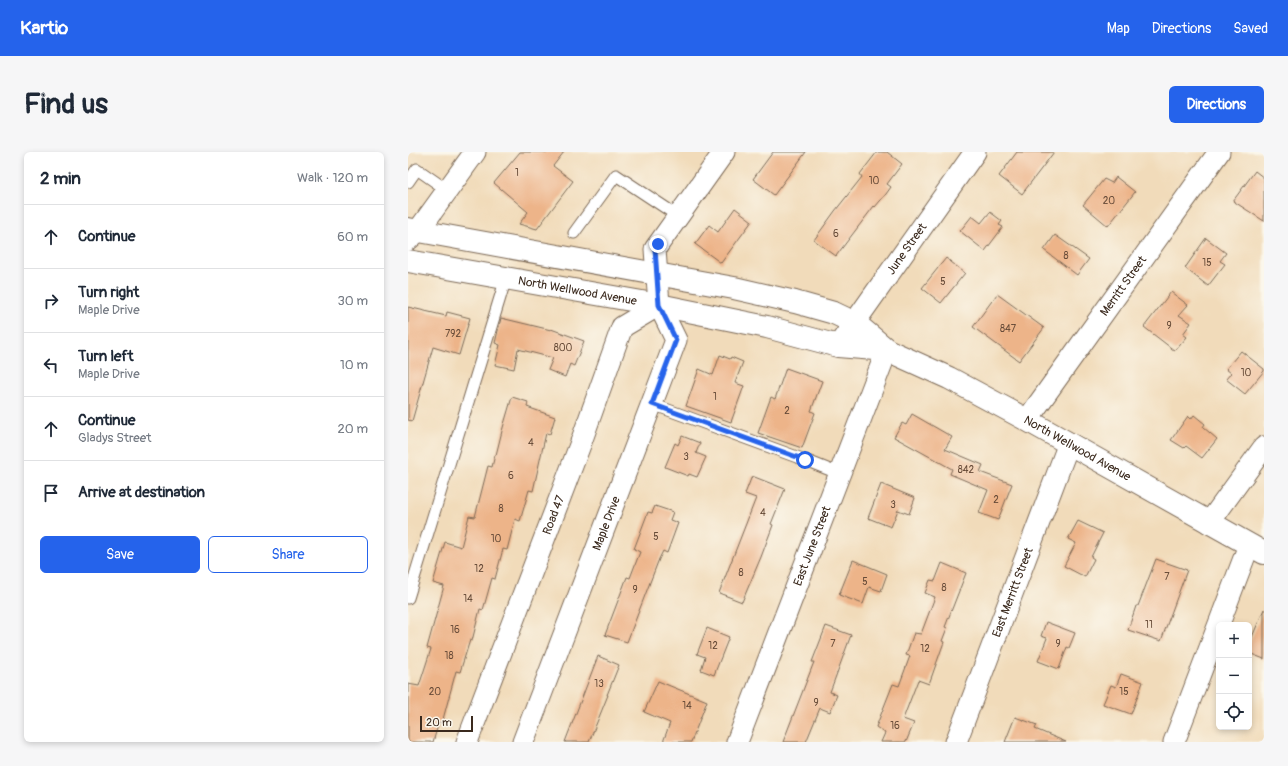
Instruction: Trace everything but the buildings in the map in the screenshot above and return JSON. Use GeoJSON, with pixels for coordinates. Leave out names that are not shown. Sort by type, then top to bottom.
{"type":"FeatureCollection","features":[{"type":"Feature","properties":{"kind":"main road","name":"North Wellwood Avenue"},"geometry":{"type":"LineString","coordinates":[[411,233],[734,288],[795,302],[834,313],[855,323],[887,350],[949,378],[1028,420],[1257,549]]}},
{"type":"Feature","properties":{"kind":"main road","name":"North Wellwood Avenue"},"geometry":{"type":"LineString","coordinates":[[408,261],[659,305],[767,327],[838,346],[887,350]]}},
{"type":"Feature","properties":{"kind":"street"},"geometry":{"type":"LineString","coordinates":[[411,233],[447,190],[475,152]]}},
{"type":"Feature","properties":{"kind":"street"},"geometry":{"type":"LineString","coordinates":[[659,305],[655,249],[724,152]]}},
{"type":"Feature","properties":{"kind":"street","name":"June Street"},"geometry":{"type":"LineString","coordinates":[[838,346],[975,152]]}},
{"type":"Feature","properties":{"kind":"street","name":"Merritt Street"},"geometry":{"type":"LineString","coordinates":[[1028,420],[1219,152]]}},
{"type":"Feature","properties":{"kind":"street","name":"Maple Drive"},"geometry":{"type":"LineString","coordinates":[[523,742],[676,340],[659,305]]}},
{"type":"Feature","properties":{"kind":"street","name":"Road 47"},"geometry":{"type":"LineString","coordinates":[[467,742],[577,453],[622,327],[659,305]]}},
{"type":"Feature","properties":{"kind":"street","name":"East June Street"},"geometry":{"type":"LineString","coordinates":[[737,742],[887,350]]}},
{"type":"Feature","properties":{"kind":"street","name":"East Merritt Street"},"geometry":{"type":"LineString","coordinates":[[956,742],[1069,444]]}},
{"type":"Feature","properties":{"kind":"street"},"geometry":{"type":"LineString","coordinates":[[1210,523],[1264,447]]}},
{"type":"Feature","properties":{"kind":"street"},"geometry":{"type":"LineString","coordinates":[[1174,742],[1257,549]]}},
{"type":"Feature","properties":{"kind":"lane"},"geometry":{"type":"LineString","coordinates":[[408,182],[417,169],[447,190]]}},
{"type":"Feature","properties":{"kind":"lane"},"geometry":{"type":"LineString","coordinates":[[574,233],[616,174],[678,216]]}},
{"type":"Feature","properties":{"kind":"lane"},"geometry":{"type":"LineString","coordinates":[[408,598],[506,278]]}},
{"type":"Feature","properties":{"kind":"lane"},"geometry":{"type":"LineString","coordinates":[[652,404],[840,474]]}},
{"type":"Feature","properties":{"kind":"route"},"geometry":{"type":"LineString","coordinates":[[658,244],[655,249],[659,305],[676,340],[652,404],[805,460]]}}]}
